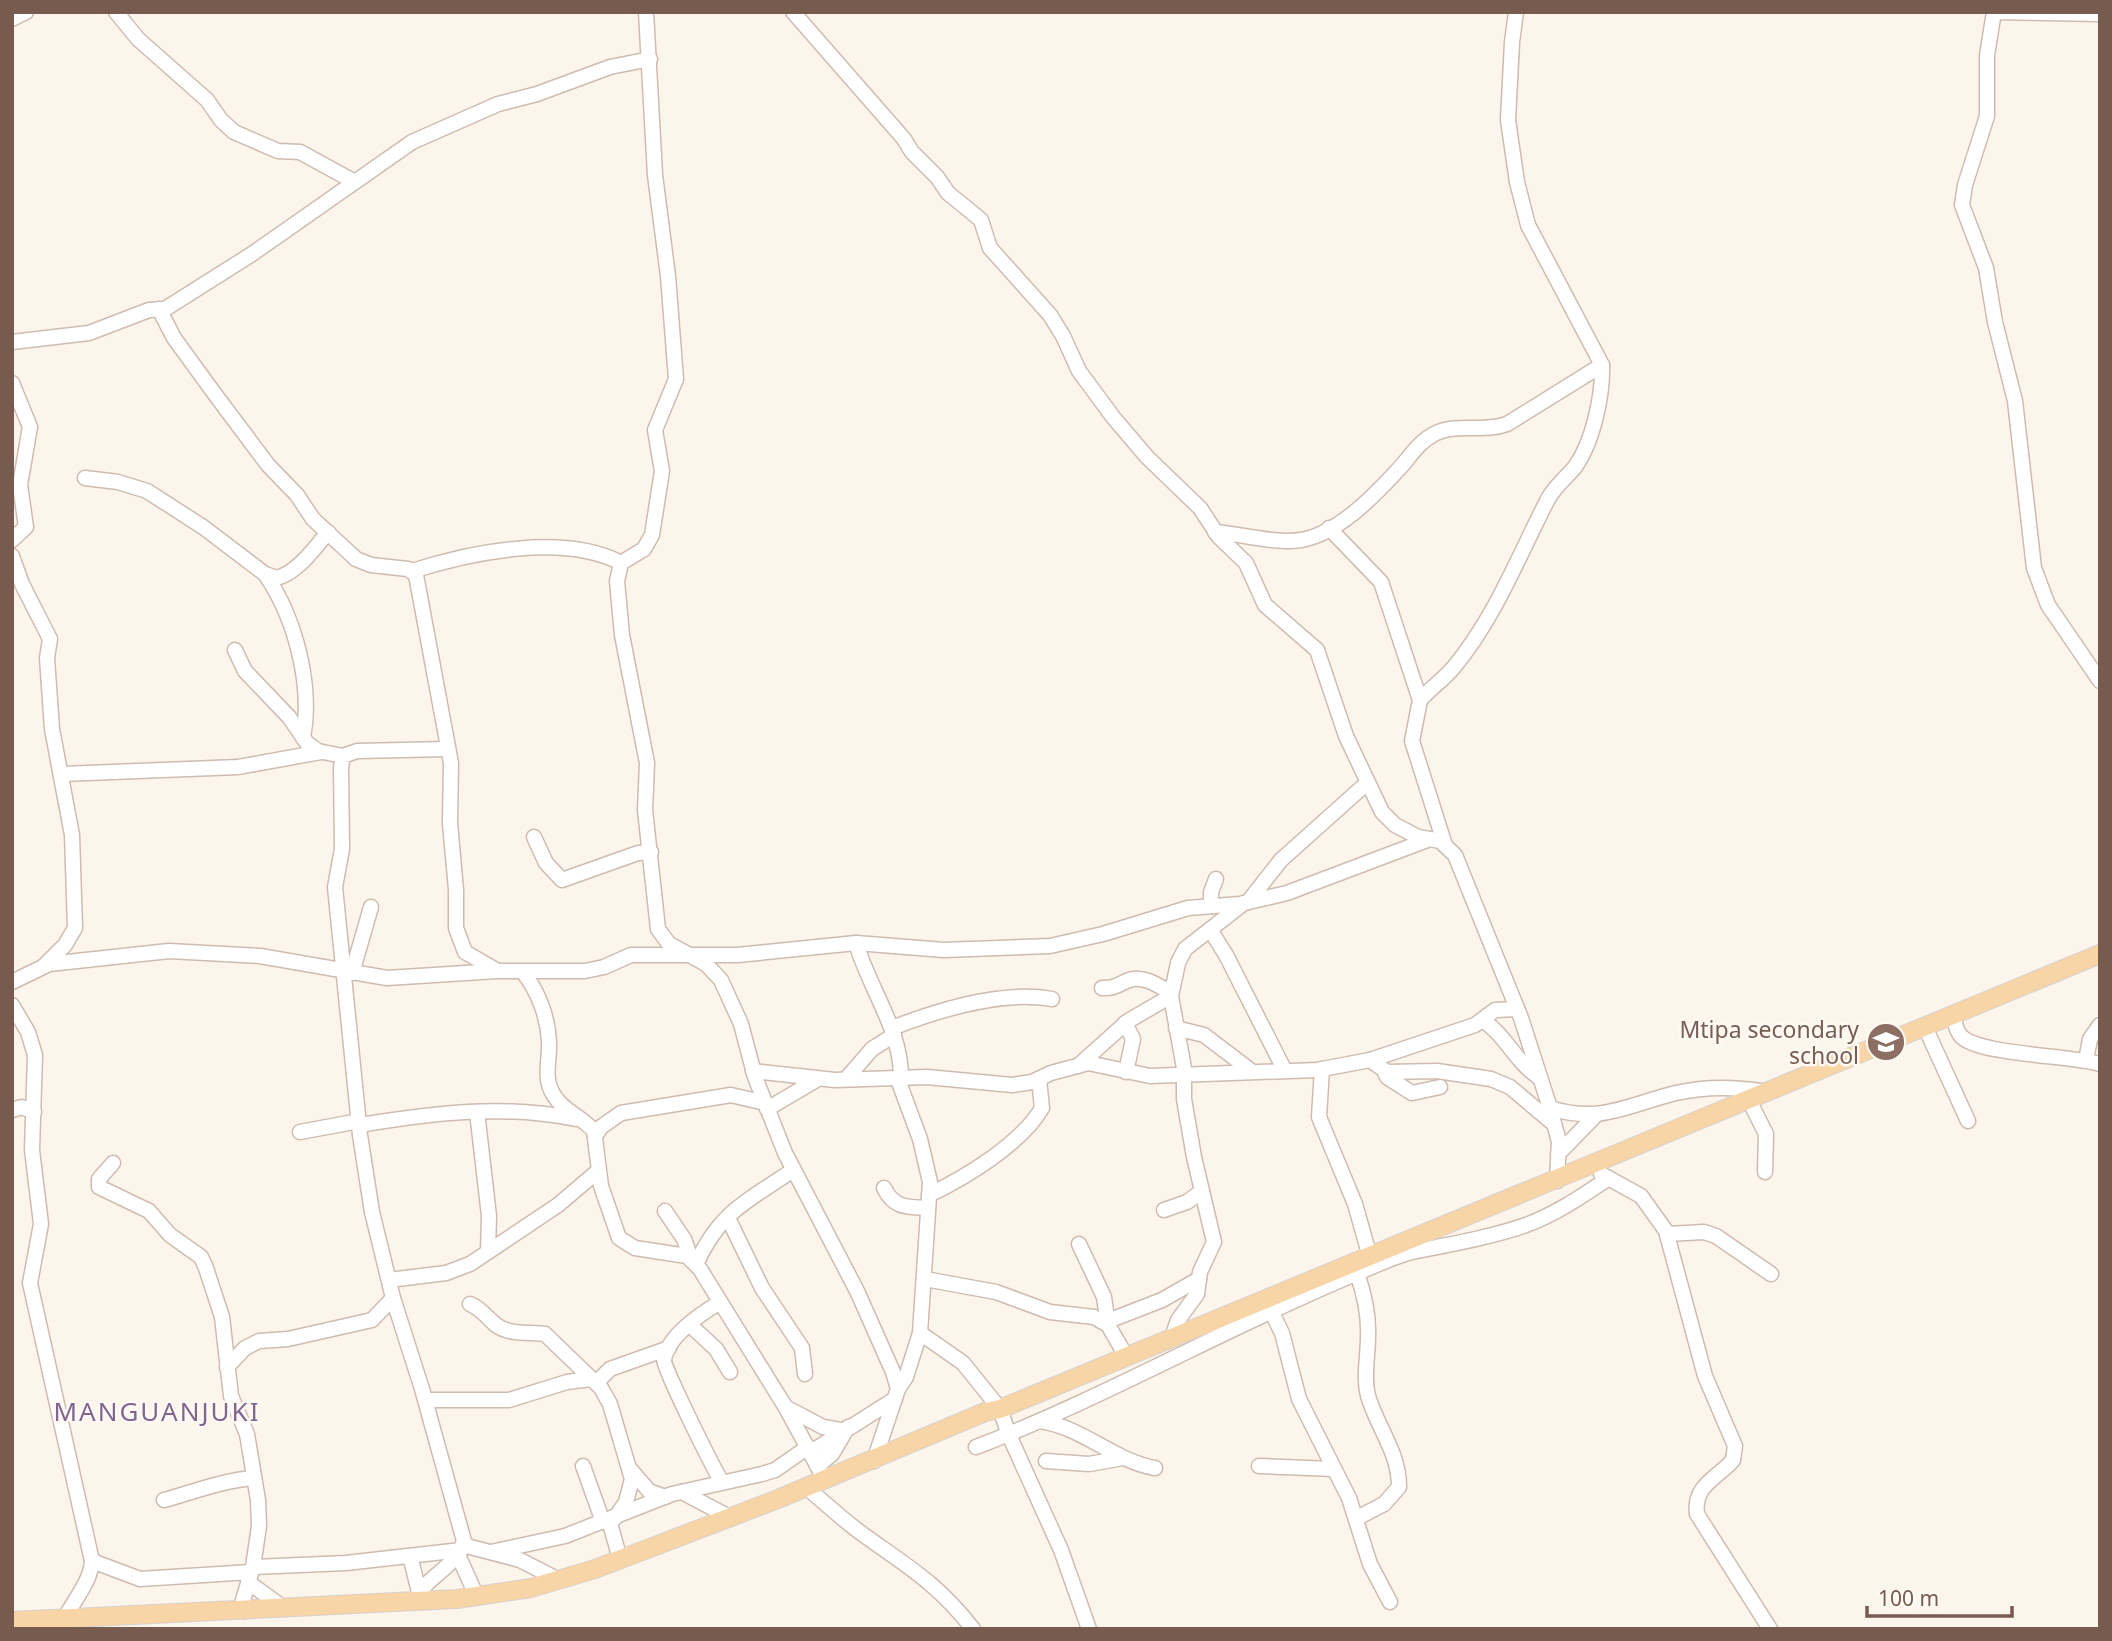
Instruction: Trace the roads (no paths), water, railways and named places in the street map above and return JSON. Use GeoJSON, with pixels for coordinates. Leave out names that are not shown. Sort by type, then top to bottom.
{"type":"FeatureCollection","features":[{"type":"Feature","properties":{"kind":"main road"},"geometry":{"type":"LineString","coordinates":[[12,1621],[58,1622],[285,1609],[418,1596],[477,1597],[531,1588],[559,1580],[807,1488],[815,1461],[874,1461],[985,1412],[1000,1409],[1172,1336],[1556,1181],[2100,954]]}},
{"type":"Feature","properties":{"kind":"street"},"geometry":{"type":"LineString","coordinates":[[12,19],[26,12]]}},
{"type":"Feature","properties":{"kind":"street"},"geometry":{"type":"LineString","coordinates":[[116,12],[138,39],[207,100],[221,120],[234,132],[278,151],[300,152],[353,181]]}},
{"type":"Feature","properties":{"kind":"street"},"geometry":{"type":"LineString","coordinates":[[646,12],[654,175],[668,276],[676,379],[655,430],[662,471],[652,536],[644,549],[621,563],[617,580],[622,635],[647,763],[645,810],[658,929],[664,939],[686,956],[706,964],[721,980],[754,1055],[781,1074]]}},
{"type":"Feature","properties":{"kind":"street"},"geometry":{"type":"LineString","coordinates":[[793,12],[904,139],[912,152],[937,177],[947,193],[981,220],[990,248],[1050,315],[1067,342],[1079,371],[1113,417],[1147,457],[1200,508],[1215,532],[1246,563],[1265,605],[1272,614],[1317,650],[1324,663],[1331,698],[1382,812],[1395,825],[1446,845]]}},
{"type":"Feature","properties":{"kind":"street"},"geometry":{"type":"LineString","coordinates":[[1420,700],[1453,669],[1466,650],[1518,564],[1549,498],[1576,465],[1586,445],[1603,379],[1602,365],[1528,225],[1517,182],[1508,120],[1516,12]]}},
{"type":"Feature","properties":{"kind":"street"},"geometry":{"type":"LineString","coordinates":[[2100,14],[1994,12],[1987,55],[1987,116],[1962,201],[1986,268],[1995,323],[2015,401],[2034,568],[2048,605],[2100,681]]}},
{"type":"Feature","properties":{"kind":"street"},"geometry":{"type":"LineString","coordinates":[[12,342],[89,333],[159,309],[196,292],[412,142],[467,114],[537,94],[610,67],[650,59]]}},
{"type":"Feature","properties":{"kind":"street"},"geometry":{"type":"LineString","coordinates":[[159,309],[177,342],[268,466],[328,532],[351,555],[363,562],[412,570],[490,553],[581,548],[621,563]]}},
{"type":"Feature","properties":{"kind":"street"},"geometry":{"type":"LineString","coordinates":[[1215,532],[1300,540],[1329,528],[1356,509],[1396,472],[1416,447],[1433,434],[1451,427],[1499,427],[1602,365]]}},
{"type":"Feature","properties":{"kind":"street"},"geometry":{"type":"LineString","coordinates":[[12,383],[28,416],[30,435],[20,485],[26,527],[23,533],[12,540]]}},
{"type":"Feature","properties":{"kind":"street"},"geometry":{"type":"LineString","coordinates":[[85,478],[135,486],[157,496],[265,574],[280,594],[301,664],[307,709],[303,738]]}},
{"type":"Feature","properties":{"kind":"street"},"geometry":{"type":"LineString","coordinates":[[1329,528],[1381,582],[1420,700],[1412,741],[1413,751],[1446,845],[1455,855],[1468,883],[1517,1009],[1550,1108],[1559,1142],[1556,1181]]}},
{"type":"Feature","properties":{"kind":"street"},"geometry":{"type":"LineString","coordinates":[[265,574],[277,578],[289,572],[328,532]]}},
{"type":"Feature","properties":{"kind":"street"},"geometry":{"type":"LineString","coordinates":[[12,556],[22,584],[50,639],[47,657],[52,729],[72,835],[75,928],[65,945],[44,967]]}},
{"type":"Feature","properties":{"kind":"street"},"geometry":{"type":"LineString","coordinates":[[412,570],[420,586],[448,749],[456,928],[465,952],[497,971]]}},
{"type":"Feature","properties":{"kind":"street"},"geometry":{"type":"LineString","coordinates":[[235,650],[244,671],[289,717],[303,738],[321,752]]}},
{"type":"Feature","properties":{"kind":"street"},"geometry":{"type":"LineString","coordinates":[[62,774],[108,770],[238,767],[321,752],[343,756],[357,751],[448,749]]}},
{"type":"Feature","properties":{"kind":"street"},"geometry":{"type":"LineString","coordinates":[[343,756],[342,849],[335,887],[348,971],[359,1123],[372,1212],[393,1298],[426,1400],[463,1534],[461,1550],[477,1597]]}},
{"type":"Feature","properties":{"kind":"street"},"geometry":{"type":"LineString","coordinates":[[1172,1336],[1178,1320],[1197,1294],[1199,1279],[1214,1242],[1184,1099],[1184,1074],[1171,995],[1181,954],[1246,903],[1281,860],[1367,783]]}},
{"type":"Feature","properties":{"kind":"street"},"geometry":{"type":"LineString","coordinates":[[534,837],[554,875],[562,880],[638,853],[651,852]]}},
{"type":"Feature","properties":{"kind":"street"},"geometry":{"type":"LineString","coordinates":[[12,982],[44,967],[99,957],[169,951],[241,954],[387,978],[497,971],[585,971],[604,967],[631,955],[738,956],[856,943],[955,950],[1049,946],[1077,941],[1188,908],[1246,903],[1319,883],[1430,839]]}},
{"type":"Feature","properties":{"kind":"street"},"geometry":{"type":"LineString","coordinates":[[1211,905],[1210,892],[1216,879]]}},
{"type":"Feature","properties":{"kind":"street"},"geometry":{"type":"LineString","coordinates":[[348,971],[372,907]]}},
{"type":"Feature","properties":{"kind":"street"},"geometry":{"type":"LineString","coordinates":[[1211,932],[1226,955],[1284,1069]]}},
{"type":"Feature","properties":{"kind":"street"},"geometry":{"type":"LineString","coordinates":[[856,943],[893,1032],[899,1077],[927,1166],[925,1279],[920,1333],[874,1461]]}},
{"type":"Feature","properties":{"kind":"street"},"geometry":{"type":"LineString","coordinates":[[523,972],[536,992],[545,1018],[549,1041],[549,1086],[557,1100],[590,1127],[595,1136],[598,1171],[615,1231],[625,1244],[679,1254],[694,1263]]}},
{"type":"Feature","properties":{"kind":"street"},"geometry":{"type":"LineString","coordinates":[[1102,988],[1115,987],[1136,979],[1151,982],[1171,995]]}},
{"type":"Feature","properties":{"kind":"street"},"geometry":{"type":"LineString","coordinates":[[1078,1066],[1125,1023],[1171,995]]}},
{"type":"Feature","properties":{"kind":"street"},"geometry":{"type":"LineString","coordinates":[[846,1079],[872,1049],[893,1032],[943,1009],[1007,999],[1052,999]]}},
{"type":"Feature","properties":{"kind":"street"},"geometry":{"type":"LineString","coordinates":[[12,1005],[34,1047],[33,1150],[41,1224],[30,1283],[92,1560],[88,1580],[58,1622]]}},
{"type":"Feature","properties":{"kind":"street"},"geometry":{"type":"LineString","coordinates":[[736,1095],[754,1074],[781,1074],[818,1079],[899,1077],[1012,1085],[1078,1066],[1100,1064],[1150,1076],[1322,1069],[1370,1060],[1482,1020],[1495,1010],[1517,1009]]}},
{"type":"Feature","properties":{"kind":"street"},"geometry":{"type":"LineString","coordinates":[[1957,1014],[1954,1021],[1961,1036],[1983,1046],[2093,1062],[2090,1039],[2100,1026]]}},
{"type":"Feature","properties":{"kind":"street"},"geometry":{"type":"LineString","coordinates":[[1482,1020],[1497,1031],[1522,1063],[1539,1077]]}},
{"type":"Feature","properties":{"kind":"street"},"geometry":{"type":"LineString","coordinates":[[1125,1023],[1133,1039],[1126,1072]]}},
{"type":"Feature","properties":{"kind":"street"},"geometry":{"type":"LineString","coordinates":[[1925,1027],[1968,1121]]}},
{"type":"Feature","properties":{"kind":"street"},"geometry":{"type":"LineString","coordinates":[[1176,1028],[1204,1035],[1250,1070]]}},
{"type":"Feature","properties":{"kind":"street"},"geometry":{"type":"LineString","coordinates":[[746,1037],[754,1074],[766,1106],[793,1170],[857,1291],[896,1394]]}},
{"type":"Feature","properties":{"kind":"street"},"geometry":{"type":"LineString","coordinates":[[1370,1060],[1384,1070],[1387,1077],[1412,1093],[1440,1087]]}},
{"type":"Feature","properties":{"kind":"street"},"geometry":{"type":"LineString","coordinates":[[1322,1069],[1319,1117],[1355,1204],[1370,1257]]}},
{"type":"Feature","properties":{"kind":"street"},"geometry":{"type":"LineString","coordinates":[[1384,1070],[1437,1071],[1491,1079],[1525,1097],[1554,1124]]}},
{"type":"Feature","properties":{"kind":"street"},"geometry":{"type":"LineString","coordinates":[[595,1136],[601,1127],[621,1113],[736,1095],[766,1106],[818,1079]]}},
{"type":"Feature","properties":{"kind":"street"},"geometry":{"type":"LineString","coordinates":[[884,1188],[891,1199],[902,1208],[928,1201],[1027,1129],[1042,1108],[1038,1079]]}},
{"type":"Feature","properties":{"kind":"street"},"geometry":{"type":"LineString","coordinates":[[1550,1108],[1573,1116],[1595,1116],[1702,1089],[1729,1086],[1769,1092]]}},
{"type":"Feature","properties":{"kind":"street"},"geometry":{"type":"LineString","coordinates":[[1749,1100],[1766,1134],[1765,1172]]}},
{"type":"Feature","properties":{"kind":"street"},"geometry":{"type":"LineString","coordinates":[[12,1110],[22,1107],[34,1112]]}},
{"type":"Feature","properties":{"kind":"street"},"geometry":{"type":"LineString","coordinates":[[300,1132],[446,1111],[522,1110],[579,1120]]}},
{"type":"Feature","properties":{"kind":"street"},"geometry":{"type":"LineString","coordinates":[[477,1112],[489,1216],[488,1252]]}},
{"type":"Feature","properties":{"kind":"street"},"geometry":{"type":"LineString","coordinates":[[1558,1154],[1595,1116]]}},
{"type":"Feature","properties":{"kind":"street"},"geometry":{"type":"LineString","coordinates":[[113,1163],[99,1179],[99,1187],[149,1211],[170,1235],[204,1262],[222,1317],[233,1402],[247,1434],[252,1478],[258,1500],[259,1526],[244,1611]]}},
{"type":"Feature","properties":{"kind":"street"},"geometry":{"type":"LineString","coordinates":[[1586,1168],[1641,1196],[1667,1234],[1705,1376],[1735,1446],[1735,1454],[1730,1464],[1707,1481],[1699,1493],[1697,1514],[1770,1629]]}},
{"type":"Feature","properties":{"kind":"street"},"geometry":{"type":"LineString","coordinates":[[694,1263],[715,1230],[736,1206],[793,1170]]}},
{"type":"Feature","properties":{"kind":"street"},"geometry":{"type":"LineString","coordinates":[[389,1280],[460,1269],[558,1205],[598,1171]]}},
{"type":"Feature","properties":{"kind":"street"},"geometry":{"type":"LineString","coordinates":[[975,1447],[1040,1421],[1357,1273],[1412,1252],[1467,1242],[1528,1224],[1571,1203],[1609,1178]]}},
{"type":"Feature","properties":{"kind":"street"},"geometry":{"type":"LineString","coordinates":[[1164,1210],[1186,1202],[1202,1191]]}},
{"type":"Feature","properties":{"kind":"street"},"geometry":{"type":"LineString","coordinates":[[665,1211],[684,1238],[694,1263],[786,1408],[815,1461]]}},
{"type":"Feature","properties":{"kind":"street"},"geometry":{"type":"LineString","coordinates":[[728,1218],[762,1288],[802,1348],[805,1374]]}},
{"type":"Feature","properties":{"kind":"street"},"geometry":{"type":"LineString","coordinates":[[1667,1234],[1704,1232],[1716,1236],[1771,1275]]}},
{"type":"Feature","properties":{"kind":"street"},"geometry":{"type":"LineString","coordinates":[[1079,1244],[1098,1282],[1108,1323],[1126,1356]]}},
{"type":"Feature","properties":{"kind":"street"},"geometry":{"type":"LineString","coordinates":[[1357,1273],[1364,1294],[1368,1333],[1365,1373],[1367,1393],[1374,1414],[1390,1442],[1399,1471],[1399,1487],[1384,1504],[1357,1518]]}},
{"type":"Feature","properties":{"kind":"street"},"geometry":{"type":"LineString","coordinates":[[925,1279],[996,1293],[1050,1312],[1094,1317],[1108,1323],[1163,1300],[1199,1279]]}},
{"type":"Feature","properties":{"kind":"street"},"geometry":{"type":"LineString","coordinates":[[227,1367],[245,1348],[259,1340],[288,1339],[372,1321],[393,1298]]}},
{"type":"Feature","properties":{"kind":"street"},"geometry":{"type":"LineString","coordinates":[[719,1303],[690,1325],[669,1348],[663,1363],[665,1372],[678,1392],[722,1482]]}},
{"type":"Feature","properties":{"kind":"street"},"geometry":{"type":"LineString","coordinates":[[470,1304],[482,1310],[501,1328],[522,1334],[545,1334],[567,1352],[610,1404],[629,1468],[632,1488],[609,1520]]}},
{"type":"Feature","properties":{"kind":"street"},"geometry":{"type":"LineString","coordinates":[[1271,1311],[1286,1345],[1299,1399],[1357,1518],[1370,1564],[1390,1602]]}},
{"type":"Feature","properties":{"kind":"street"},"geometry":{"type":"LineString","coordinates":[[690,1325],[716,1349],[730,1372]]}},
{"type":"Feature","properties":{"kind":"street"},"geometry":{"type":"LineString","coordinates":[[920,1333],[963,1363],[1000,1409],[1061,1550],[1088,1628]]}},
{"type":"Feature","properties":{"kind":"street"},"geometry":{"type":"LineString","coordinates":[[426,1400],[509,1400],[567,1382],[593,1381],[610,1369],[669,1348]]}},
{"type":"Feature","properties":{"kind":"street"},"geometry":{"type":"LineString","coordinates":[[491,1552],[565,1536],[682,1492],[815,1461],[845,1428],[896,1394]]}},
{"type":"Feature","properties":{"kind":"street"},"geometry":{"type":"LineString","coordinates":[[1071,1405],[1072,1432]]}},
{"type":"Feature","properties":{"kind":"street"},"geometry":{"type":"LineString","coordinates":[[786,1408],[823,1427],[845,1428]]}},
{"type":"Feature","properties":{"kind":"street"},"geometry":{"type":"LineString","coordinates":[[1040,1421],[1072,1432],[1123,1458],[1155,1468]]}},
{"type":"Feature","properties":{"kind":"street"},"geometry":{"type":"LineString","coordinates":[[1046,1461],[1089,1464],[1123,1458]]}},
{"type":"Feature","properties":{"kind":"street"},"geometry":{"type":"LineString","coordinates":[[583,1466],[609,1520],[621,1559]]}},
{"type":"Feature","properties":{"kind":"street"},"geometry":{"type":"LineString","coordinates":[[1259,1466],[1334,1469]]}},
{"type":"Feature","properties":{"kind":"street"},"geometry":{"type":"LineString","coordinates":[[629,1468],[649,1491],[666,1497]]}},
{"type":"Feature","properties":{"kind":"street"},"geometry":{"type":"LineString","coordinates":[[164,1500],[188,1495],[219,1483],[252,1478]]}},
{"type":"Feature","properties":{"kind":"street"},"geometry":{"type":"LineString","coordinates":[[807,1488],[858,1530],[916,1570],[941,1592],[969,1624],[985,1629]]}},
{"type":"Feature","properties":{"kind":"street"},"geometry":{"type":"LineString","coordinates":[[682,1492],[731,1518]]}},
{"type":"Feature","properties":{"kind":"street"},"geometry":{"type":"LineString","coordinates":[[92,1560],[140,1579],[250,1574],[461,1550],[491,1552],[520,1560],[559,1580]]}},
{"type":"Feature","properties":{"kind":"street"},"geometry":{"type":"LineString","coordinates":[[418,1596],[461,1550]]}},
{"type":"Feature","properties":{"kind":"street"},"geometry":{"type":"LineString","coordinates":[[410,1556],[418,1596]]}},
{"type":"Feature","properties":{"kind":"street"},"geometry":{"type":"LineString","coordinates":[[250,1574],[285,1609]]}},
{"type":"Feature","properties":{"kind":"place","name":"Mtipa secondary school"},"geometry":{"type":"Point","coordinates":[1886,1042]}},
{"type":"Feature","properties":{"kind":"district","name":"MANGUANJUKI"},"geometry":{"type":"Point","coordinates":[157,1411]}}]}
